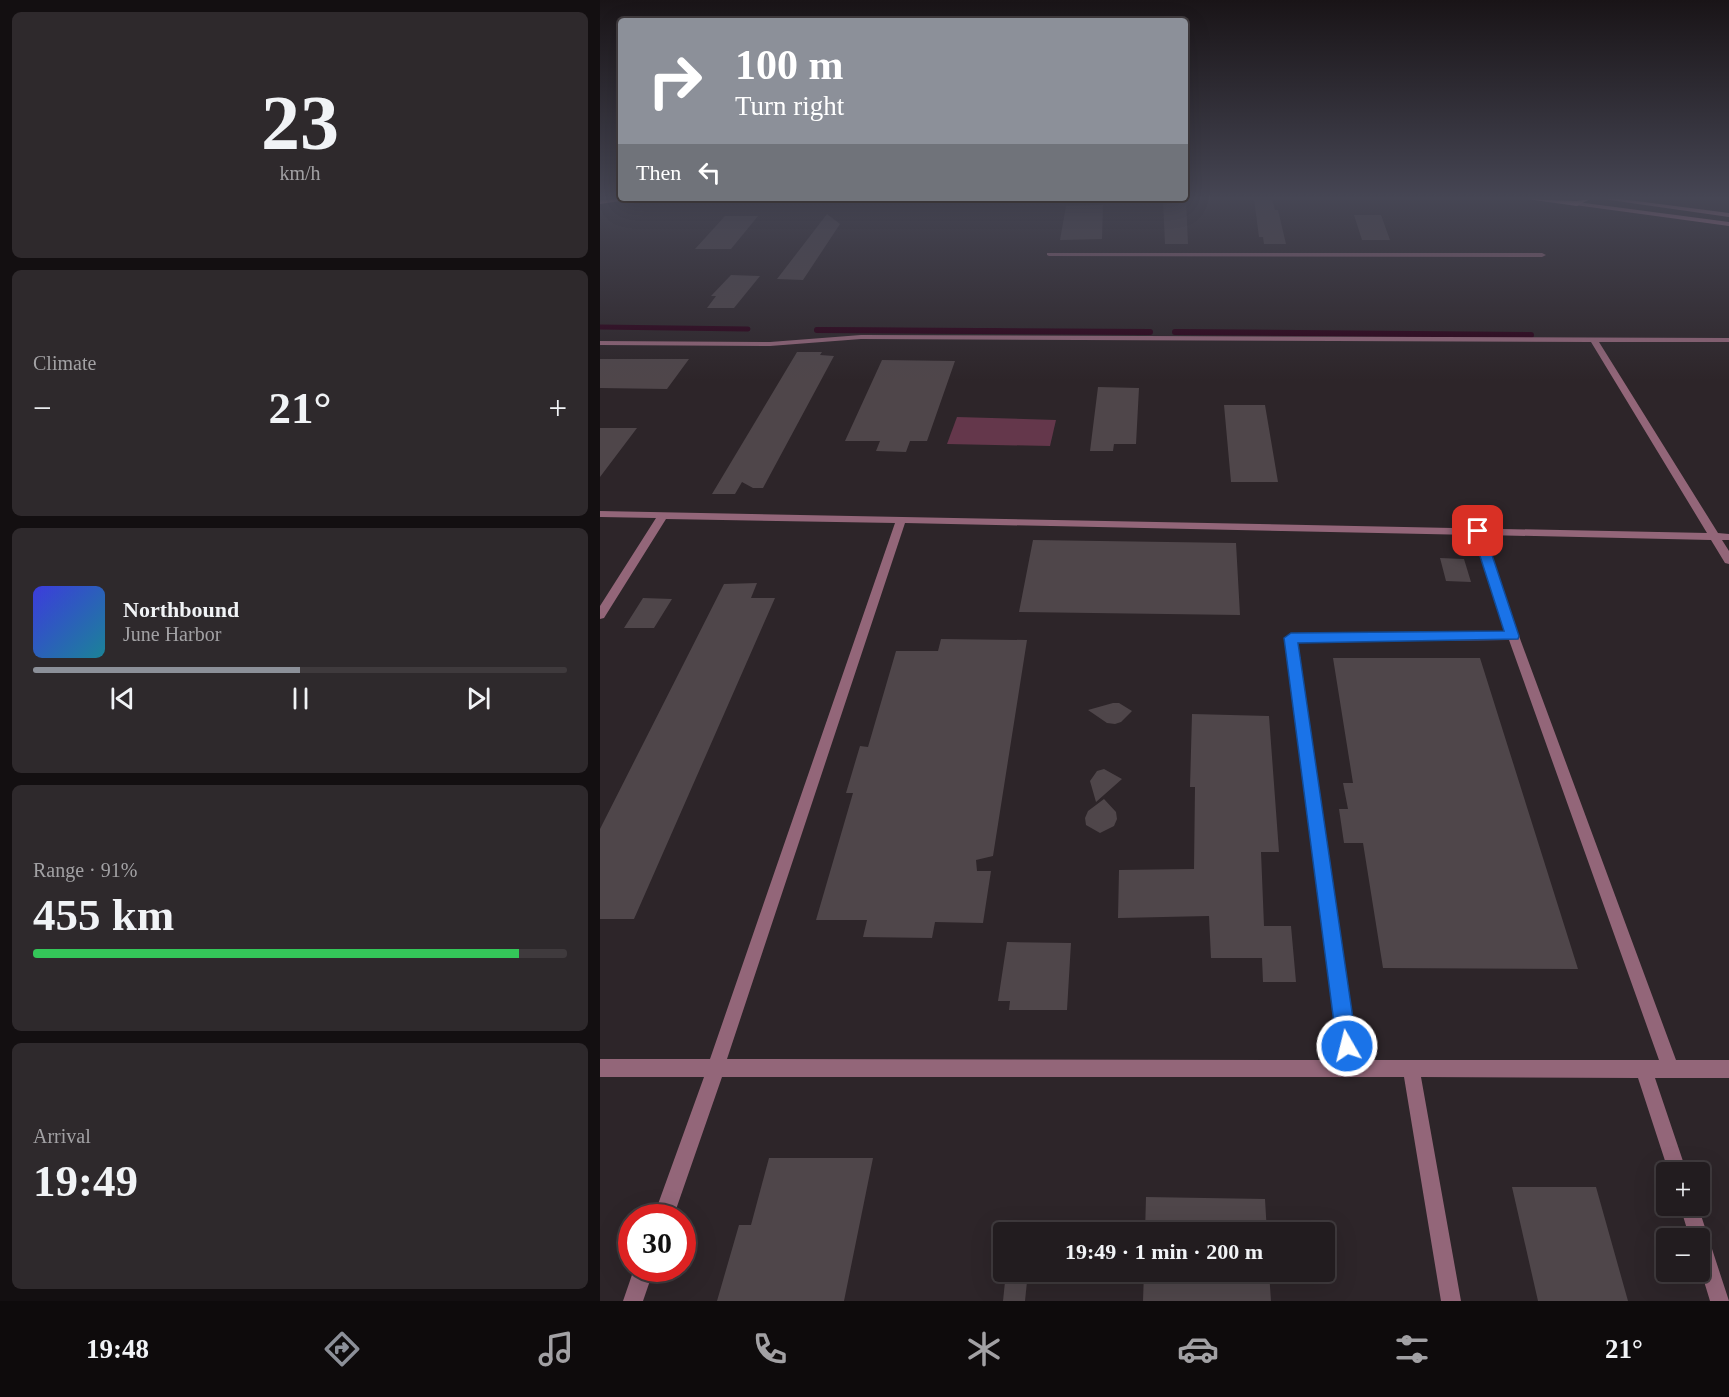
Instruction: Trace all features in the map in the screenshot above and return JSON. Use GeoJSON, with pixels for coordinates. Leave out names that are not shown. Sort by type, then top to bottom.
{"type":"FeatureCollection","features":[{"type":"Feature","properties":{"kind":"street"},"geometry":{"type":"LineString","coordinates":[[600,343],[770,344],[861,337],[1729,340]]}},
{"type":"Feature","properties":{"kind":"street"},"geometry":{"type":"LineString","coordinates":[[1594,340],[1729,560]]}},
{"type":"Feature","properties":{"kind":"street"},"geometry":{"type":"LineString","coordinates":[[600,514],[1729,537]]}},
{"type":"Feature","properties":{"kind":"street"},"geometry":{"type":"LineString","coordinates":[[600,615],[664,514]]}},
{"type":"Feature","properties":{"kind":"street"},"geometry":{"type":"LineString","coordinates":[[668,1204],[901,520]]}},
{"type":"Feature","properties":{"kind":"street"},"geometry":{"type":"LineString","coordinates":[[1478,531],[1513,636],[1671,1069]]}},
{"type":"Feature","properties":{"kind":"street"},"geometry":{"type":"LineString","coordinates":[[1350,1069],[1291,638],[1513,636]]}},
{"type":"Feature","properties":{"kind":"street"},"geometry":{"type":"LineString","coordinates":[[600,1068],[1729,1069]]}},
{"type":"Feature","properties":{"kind":"street"},"geometry":{"type":"LineString","coordinates":[[1411,1069],[1451,1301]]}},
{"type":"Feature","properties":{"kind":"street"},"geometry":{"type":"LineString","coordinates":[[1644,1070],[1674,1162]]}},
{"type":"Feature","properties":{"kind":"street"},"geometry":{"type":"LineString","coordinates":[[1692,1216],[1720,1301]]}},
{"type":"Feature","properties":{"kind":"street"},"geometry":{"type":"LineString","coordinates":[[633,1301],[640,1282]]}},
{"type":"Feature","properties":{"kind":"shaded area"},"geometry":{"type":"Polygon","coordinates":[[[957,417],[1056,420],[1050,446],[947,444],[957,417]]]}},
{"type":"Feature","properties":{"kind":"building"},"geometry":{"type":"Polygon","coordinates":[[[792,260],[816,260],[803,280],[777,279],[792,260]]]}},
{"type":"Feature","properties":{"kind":"building"},"geometry":{"type":"Polygon","coordinates":[[[731,275],[760,276],[734,308],[707,308],[716,296],[711,296],[731,275]]]}},
{"type":"Feature","properties":{"kind":"building"},"geometry":{"type":"Polygon","coordinates":[[[797,352],[822,352],[820,355],[834,356],[763,488],[753,488],[742,482],[735,494],[712,494],[797,352]]]}},
{"type":"Feature","properties":{"kind":"building"},"geometry":{"type":"Polygon","coordinates":[[[600,359],[689,359],[667,389],[600,388],[600,359]]]}},
{"type":"Feature","properties":{"kind":"building"},"geometry":{"type":"Polygon","coordinates":[[[882,360],[955,361],[927,441],[910,441],[906,452],[876,451],[880,441],[845,441],[882,360]]]}},
{"type":"Feature","properties":{"kind":"building"},"geometry":{"type":"Polygon","coordinates":[[[1098,387],[1139,388],[1136,444],[1114,444],[1113,451],[1090,451],[1098,387]]]}},
{"type":"Feature","properties":{"kind":"building"},"geometry":{"type":"Polygon","coordinates":[[[1224,405],[1265,405],[1278,482],[1231,482],[1224,405]]]}},
{"type":"Feature","properties":{"kind":"building"},"geometry":{"type":"Polygon","coordinates":[[[600,428],[637,428],[600,477],[600,428]]]}},
{"type":"Feature","properties":{"kind":"building"},"geometry":{"type":"Polygon","coordinates":[[[1033,540],[1236,543],[1240,615],[1019,612],[1033,540]]]}},
{"type":"Feature","properties":{"kind":"building"},"geometry":{"type":"Polygon","coordinates":[[[1440,558],[1464,559],[1471,582],[1446,581],[1440,558]]]}},
{"type":"Feature","properties":{"kind":"building"},"geometry":{"type":"Polygon","coordinates":[[[757,583],[751,598],[775,598],[634,919],[600,919],[600,829],[724,584],[757,583]]]}},
{"type":"Feature","properties":{"kind":"building"},"geometry":{"type":"Polygon","coordinates":[[[643,598],[672,599],[654,628],[624,628],[643,598]]]}},
{"type":"Feature","properties":{"kind":"building"},"geometry":{"type":"Polygon","coordinates":[[[941,639],[1027,640],[993,856],[976,860],[977,871],[991,871],[983,923],[935,922],[932,938],[863,937],[867,920],[816,920],[853,793],[846,793],[860,746],[868,747],[896,651],[938,651],[941,639]]]}},
{"type":"Feature","properties":{"kind":"building"},"geometry":{"type":"Polygon","coordinates":[[[1333,658],[1480,658],[1578,969],[1383,968],[1363,843],[1344,843],[1339,809],[1348,809],[1343,783],[1353,783],[1333,658]]]}},
{"type":"Feature","properties":{"kind":"building"},"geometry":{"type":"Polygon","coordinates":[[[1119,703],[1132,711],[1121,722],[1115,724],[1107,723],[1088,710],[1119,703]]]}},
{"type":"Feature","properties":{"kind":"building"},"geometry":{"type":"Polygon","coordinates":[[[1192,714],[1269,716],[1279,852],[1261,852],[1264,926],[1291,926],[1296,982],[1263,982],[1262,958],[1211,958],[1209,916],[1118,918],[1119,870],[1194,869],[1195,787],[1190,787],[1192,714]]]}},
{"type":"Feature","properties":{"kind":"building"},"geometry":{"type":"Polygon","coordinates":[[[1104,769],[1122,779],[1096,802],[1090,781],[1097,771],[1104,769]]]}},
{"type":"Feature","properties":{"kind":"building"},"geometry":{"type":"Polygon","coordinates":[[[1104,799],[1116,812],[1117,819],[1114,826],[1100,833],[1086,825],[1085,818],[1088,811],[1104,799]]]}},
{"type":"Feature","properties":{"kind":"building"},"geometry":{"type":"Polygon","coordinates":[[[1007,942],[1071,943],[1067,1010],[1009,1010],[1010,1001],[998,1001],[1007,942]]]}},
{"type":"Feature","properties":{"kind":"building"},"geometry":{"type":"Polygon","coordinates":[[[769,1158],[873,1158],[844,1301],[717,1301],[739,1225],[751,1225],[769,1158]]]}},
{"type":"Feature","properties":{"kind":"building"},"geometry":{"type":"Polygon","coordinates":[[[1512,1187],[1596,1187],[1628,1301],[1538,1301],[1512,1187]]]}},
{"type":"Feature","properties":{"kind":"building"},"geometry":{"type":"Polygon","coordinates":[[[1146,1197],[1265,1199],[1266,1222],[1145,1222],[1146,1197]]]}},
{"type":"Feature","properties":{"kind":"building"},"geometry":{"type":"Polygon","coordinates":[[[1005,1282],[1027,1282],[1025,1301],[1003,1301],[1005,1282]]]}},
{"type":"Feature","properties":{"kind":"building"},"geometry":{"type":"Polygon","coordinates":[[[1144,1282],[1270,1282],[1271,1301],[1143,1301],[1144,1282]]]}},
{"type":"Feature","properties":{"kind":"waterway"},"geometry":{"type":"LineString","coordinates":[[600,327],[748,329]]}},
{"type":"Feature","properties":{"kind":"waterway"},"geometry":{"type":"LineString","coordinates":[[1001,331],[817,330],[1150,332]]}},
{"type":"Feature","properties":{"kind":"waterway"},"geometry":{"type":"LineString","coordinates":[[1175,332],[1531,335]]}},
{"type":"Feature","properties":{"kind":"route"},"geometry":{"type":"LineString","coordinates":[[1347,1046],[1291,638],[1513,636],[1478,531]]}}]}
